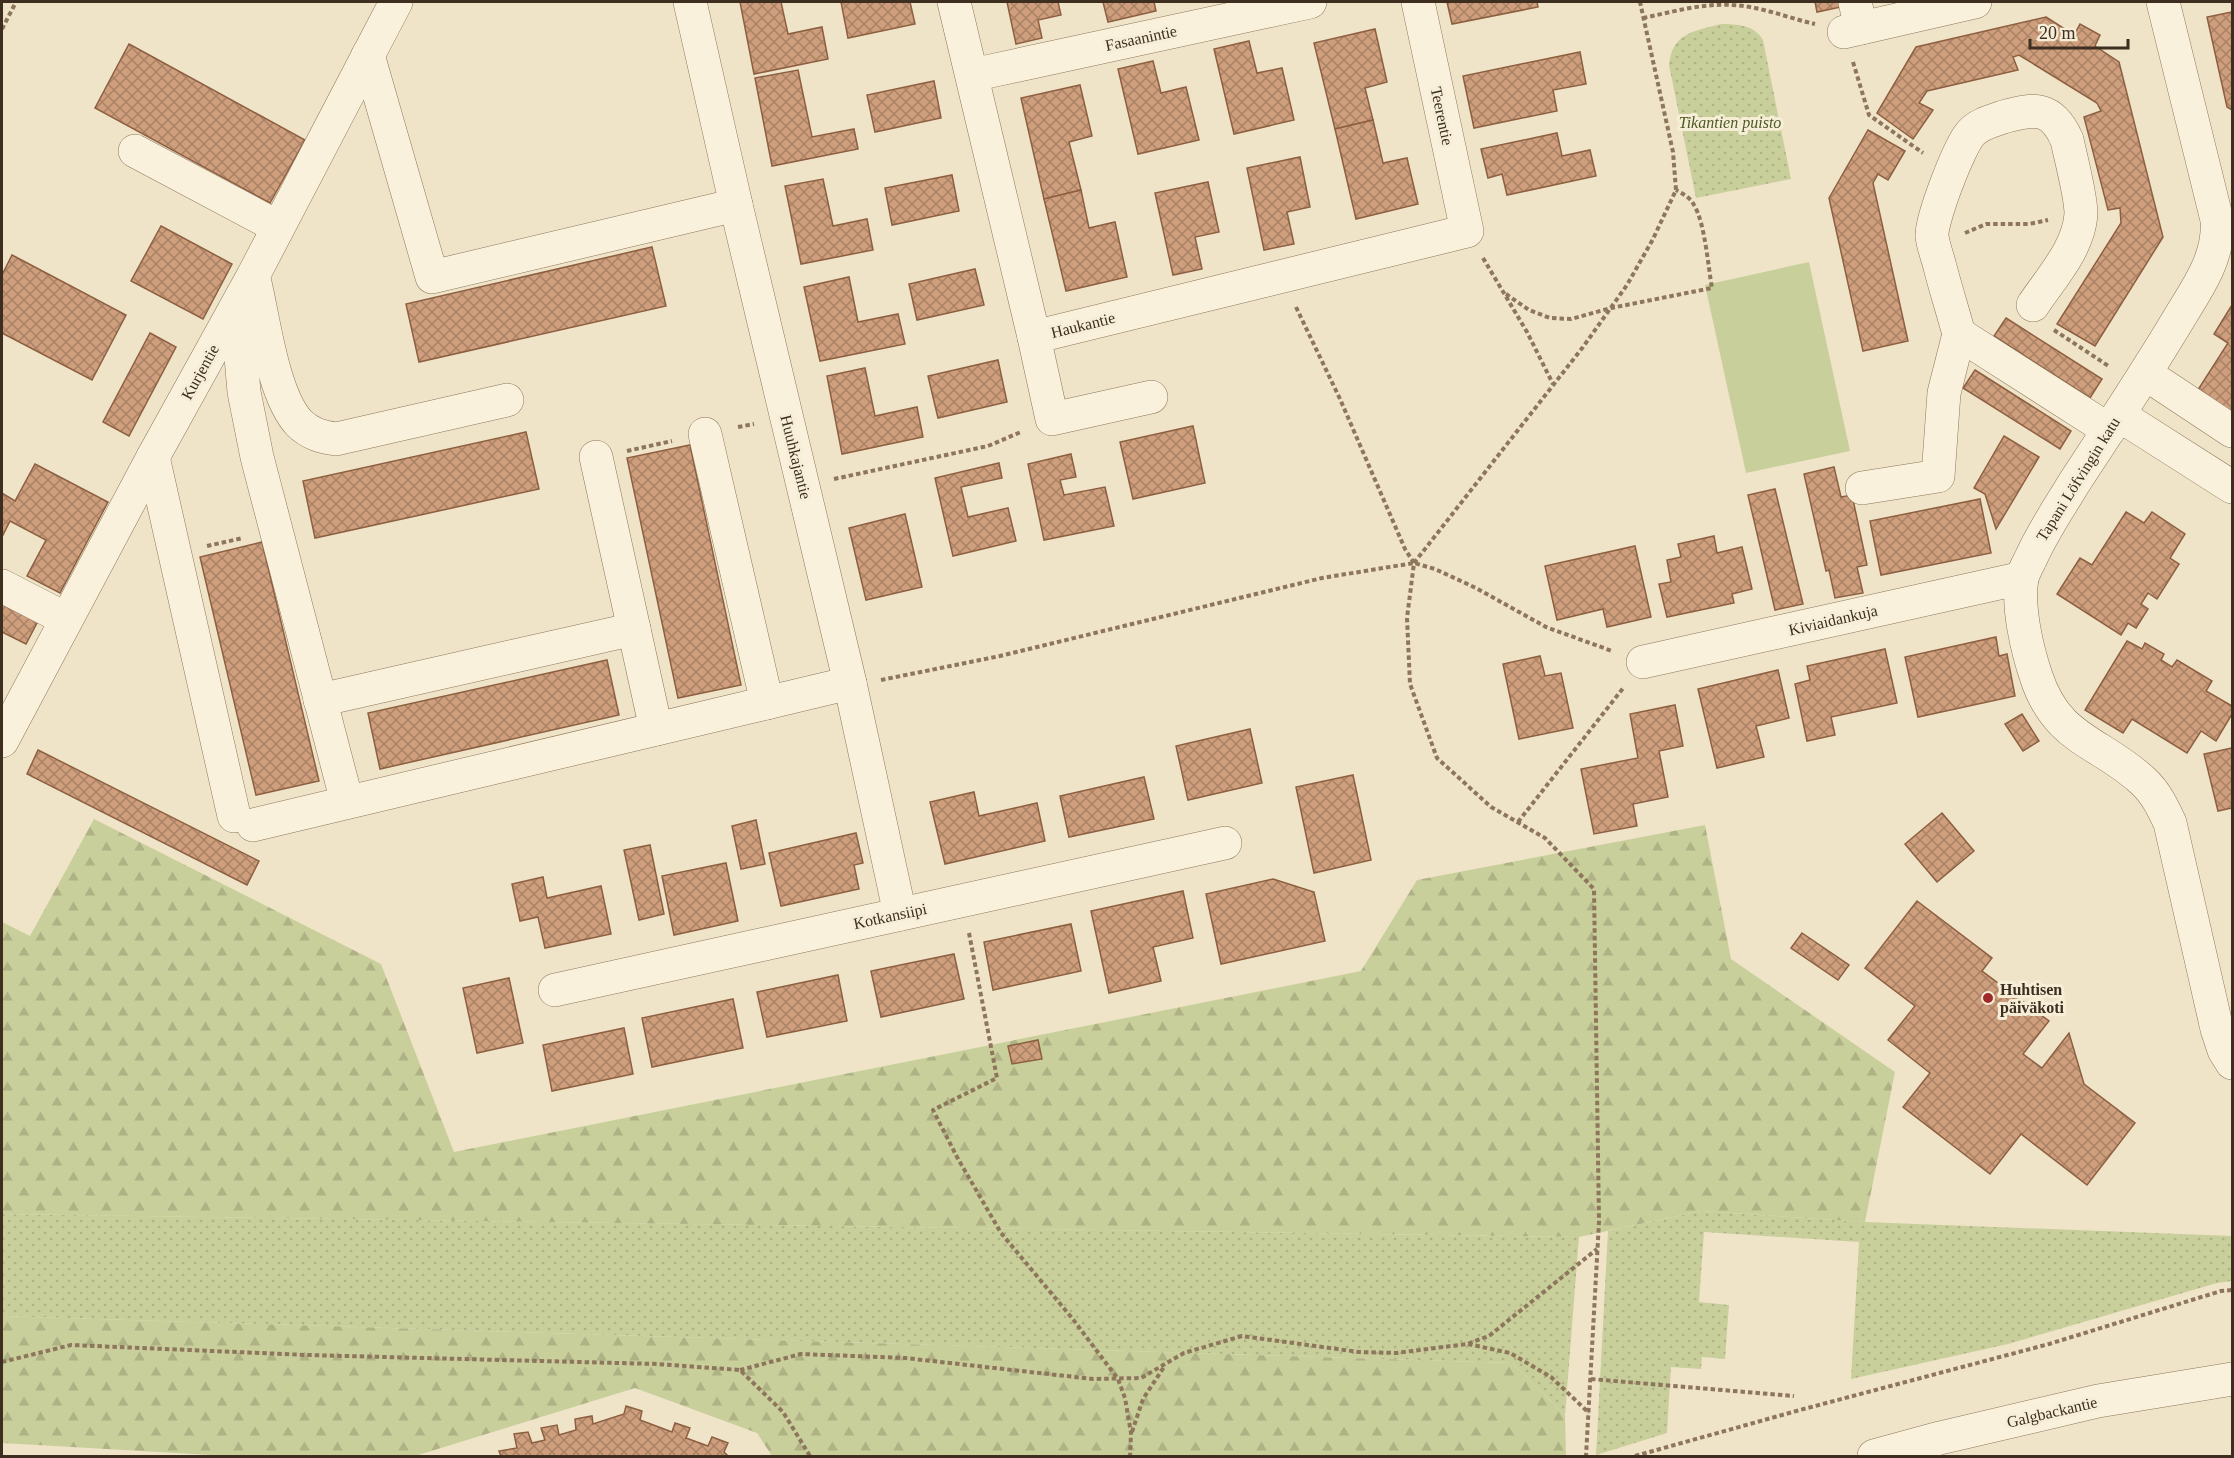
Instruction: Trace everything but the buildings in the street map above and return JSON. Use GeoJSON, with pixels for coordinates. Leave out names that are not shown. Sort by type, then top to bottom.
{"type":"FeatureCollection","features":[{"type":"Feature","properties":{"kind":"street","name":"Kurjentie"},"geometry":{"type":"LineString","coordinates":[[2,741],[153,457],[249,284],[396,2]]}},
{"type":"Feature","properties":{"kind":"street","name":"Huuhkajantie"},"geometry":{"type":"LineString","coordinates":[[690,2],[736,205],[851,685],[900,914]]}},
{"type":"Feature","properties":{"kind":"street","name":"Haukantie"},"geometry":{"type":"LineString","coordinates":[[954,2],[1034,337],[1467,231]]}},
{"type":"Feature","properties":{"kind":"street","name":"Fasaanintie"},"geometry":{"type":"LineString","coordinates":[[972,75],[1310,2]]}},
{"type":"Feature","properties":{"kind":"street","name":"Teerentie"},"geometry":{"type":"LineString","coordinates":[[1418,2],[1467,231]]}},
{"type":"Feature","properties":{"kind":"street"},"geometry":{"type":"LineString","coordinates":[[1853,20],[1975,2]]}},
{"type":"Feature","properties":{"kind":"street","name":"Tapani Löfvingin katu"},"geometry":{"type":"LineString","coordinates":[[2163,2],[2210,186],[2218,229],[2214,251],[2210,263],[2142,380],[2042,534],[2022,578],[2024,623],[2036,676],[2045,699],[2067,729],[2143,781],[2160,801],[2170,823],[2224,1028],[2224,1050],[2232,1063]]}},
{"type":"Feature","properties":{"kind":"street"},"geometry":{"type":"LineString","coordinates":[[368,55],[432,277],[736,205]]}},
{"type":"Feature","properties":{"kind":"street"},"geometry":{"type":"LineString","coordinates":[[1862,488],[1938,476],[1944,393],[1959,334],[1932,235],[1950,172],[1964,142],[1972,131],[1982,125],[2033,110],[2044,112],[2055,119],[2067,140],[2081,212],[2076,236],[2067,254],[2033,305]]}},
{"type":"Feature","properties":{"kind":"street"},"geometry":{"type":"LineString","coordinates":[[135,151],[279,227]]}},
{"type":"Feature","properties":{"kind":"street"},"geometry":{"type":"LineString","coordinates":[[249,284],[285,404],[299,424],[316,436],[336,439],[507,399]]}},
{"type":"Feature","properties":{"kind":"street"},"geometry":{"type":"LineString","coordinates":[[249,284],[240,345],[244,392],[257,457],[347,802]]}},
{"type":"Feature","properties":{"kind":"street"},"geometry":{"type":"LineString","coordinates":[[1959,334],[2114,423],[2232,487]]}},
{"type":"Feature","properties":{"kind":"street"},"geometry":{"type":"LineString","coordinates":[[1034,337],[1052,419],[1151,397]]}},
{"type":"Feature","properties":{"kind":"street"},"geometry":{"type":"LineString","coordinates":[[2142,380],[2232,430]]}},
{"type":"Feature","properties":{"kind":"street"},"geometry":{"type":"LineString","coordinates":[[705,434],[767,703]]}},
{"type":"Feature","properties":{"kind":"street"},"geometry":{"type":"LineString","coordinates":[[153,457],[174,554],[243,820],[347,802],[851,685]]}},
{"type":"Feature","properties":{"kind":"street"},"geometry":{"type":"LineString","coordinates":[[596,457],[656,729]]}},
{"type":"Feature","properties":{"kind":"street","name":"Kiviaidankuja"},"geometry":{"type":"LineString","coordinates":[[1643,662],[2022,578]]}},
{"type":"Feature","properties":{"kind":"street"},"geometry":{"type":"LineString","coordinates":[[2,586],[66,619]]}},
{"type":"Feature","properties":{"kind":"street"},"geometry":{"type":"LineString","coordinates":[[320,700],[634,629]]}},
{"type":"Feature","properties":{"kind":"street","name":"Kotkansiipi"},"geometry":{"type":"LineString","coordinates":[[555,990],[1225,843]]}},
{"type":"Feature","properties":{"kind":"street","name":"Galgbackantie"},"geometry":{"type":"LineString","coordinates":[[1874,1456],[2098,1401],[2232,1379]]}},
{"type":"Feature","properties":{"kind":"path"},"geometry":{"type":"LineString","coordinates":[[2,29],[16,2]]}},
{"type":"Feature","properties":{"kind":"path"},"geometry":{"type":"LineString","coordinates":[[1586,1456],[1599,1222],[1594,889],[1545,838],[1491,807],[1437,758],[1410,684],[1407,618],[1414,563],[1611,308],[1653,239],[1676,190],[1673,152],[1640,2]]}},
{"type":"Feature","properties":{"kind":"path"},"geometry":{"type":"LineString","coordinates":[[1643,18],[1730,4],[1853,20],[1869,116],[1950,172]]}},
{"type":"Feature","properties":{"kind":"path"},"geometry":{"type":"LineString","coordinates":[[1506,294],[1529,310],[1550,318],[1571,319],[1611,308],[1712,288],[1698,215],[1693,203],[1686,195],[1676,190]]}},
{"type":"Feature","properties":{"kind":"path"},"geometry":{"type":"LineString","coordinates":[[1935,246],[1986,224],[2029,224],[2081,212]]}},
{"type":"Feature","properties":{"kind":"path"},"geometry":{"type":"LineString","coordinates":[[1467,231],[1506,294],[1553,384]]}},
{"type":"Feature","properties":{"kind":"path"},"geometry":{"type":"LineString","coordinates":[[1282,277],[1414,563]]}},
{"type":"Feature","properties":{"kind":"path"},"geometry":{"type":"LineString","coordinates":[[2033,305],[2034,317],[2142,380]]}},
{"type":"Feature","properties":{"kind":"path"},"geometry":{"type":"LineString","coordinates":[[803,486],[988,446],[1052,419]]}},
{"type":"Feature","properties":{"kind":"path"},"geometry":{"type":"LineString","coordinates":[[174,554],[276,530]]}},
{"type":"Feature","properties":{"kind":"path"},"geometry":{"type":"LineString","coordinates":[[851,685],[1000,656],[1322,578],[1414,563],[1462,581],[1546,627],[1643,662],[1518,822]]}},
{"type":"Feature","properties":{"kind":"path"},"geometry":{"type":"LineString","coordinates":[[962,900],[997,1078],[933,1110],[1001,1233],[1072,1318],[1118,1379],[1125,1398],[1131,1433],[1130,1456]]}},
{"type":"Feature","properties":{"kind":"path"},"geometry":{"type":"LineString","coordinates":[[2,1362],[71,1345],[657,1364],[740,1370],[801,1354],[905,1358],[1093,1379],[1141,1378],[1184,1353],[1242,1336],[1359,1352],[1396,1353],[1467,1344],[1489,1336],[1598,1248]]}},
{"type":"Feature","properties":{"kind":"path"},"geometry":{"type":"LineString","coordinates":[[1635,1456],[2049,1344],[2221,1291],[2232,1290]]}},
{"type":"Feature","properties":{"kind":"path"},"geometry":{"type":"LineString","coordinates":[[1467,1344],[1510,1353],[1551,1377],[1589,1413]]}},
{"type":"Feature","properties":{"kind":"path"},"geometry":{"type":"LineString","coordinates":[[1131,1433],[1143,1399],[1165,1364]]}},
{"type":"Feature","properties":{"kind":"path"},"geometry":{"type":"LineString","coordinates":[[740,1370],[783,1412],[810,1456]]}},
{"type":"Feature","properties":{"kind":"path"},"geometry":{"type":"LineString","coordinates":[[1591,1379],[1794,1396]]}},
{"type":"Feature","properties":{"kind":"green space","name":"Tikantien puisto"},"geometry":{"type":"Polygon","coordinates":[[[1721,24],[1750,28],[1763,40],[1791,179],[1696,198],[1669,65],[1675,46],[1686,35],[1721,24]]]}},
{"type":"Feature","properties":{"kind":"green space"},"geometry":{"type":"Polygon","coordinates":[[[1809,262],[1850,451],[1746,473],[1705,285],[1809,262]]]}},
{"type":"Feature","properties":{"kind":"green space"},"geometry":{"type":"Polygon","coordinates":[[[94,819],[381,964],[454,1152],[1361,971],[1417,880],[1705,825],[1731,959],[1895,1072],[1865,1222],[1701,1211],[1579,1237],[2,1214],[2,922],[30,936],[94,819]]]}},
{"type":"Feature","properties":{"kind":"green space"},"geometry":{"type":"Polygon","coordinates":[[[1701,1211],[1865,1222],[2232,1236],[2232,1281],[2217,1283],[2008,1344],[1851,1379],[1859,1242],[1704,1232],[1699,1302],[1729,1305],[1725,1359],[1702,1357],[1701,1369],[1671,1367],[1667,1433],[1596,1455],[1608,1231],[1701,1211]]]}},
{"type":"Feature","properties":{"kind":"green space"},"geometry":{"type":"Polygon","coordinates":[[[2,1214],[1579,1237],[1565,1415],[1512,1363],[2,1316],[2,1214]]]}},
{"type":"Feature","properties":{"kind":"green space"},"geometry":{"type":"Polygon","coordinates":[[[2,1316],[1512,1363],[1565,1415],[1566,1456],[772,1456],[757,1433],[635,1388],[415,1456],[228,1456],[2,1443],[2,1316]]]}},
{"type":"Feature","properties":{"kind":"place","name":"Huhtisen päiväkoti"},"geometry":{"type":"Point","coordinates":[1988,998]}}]}
